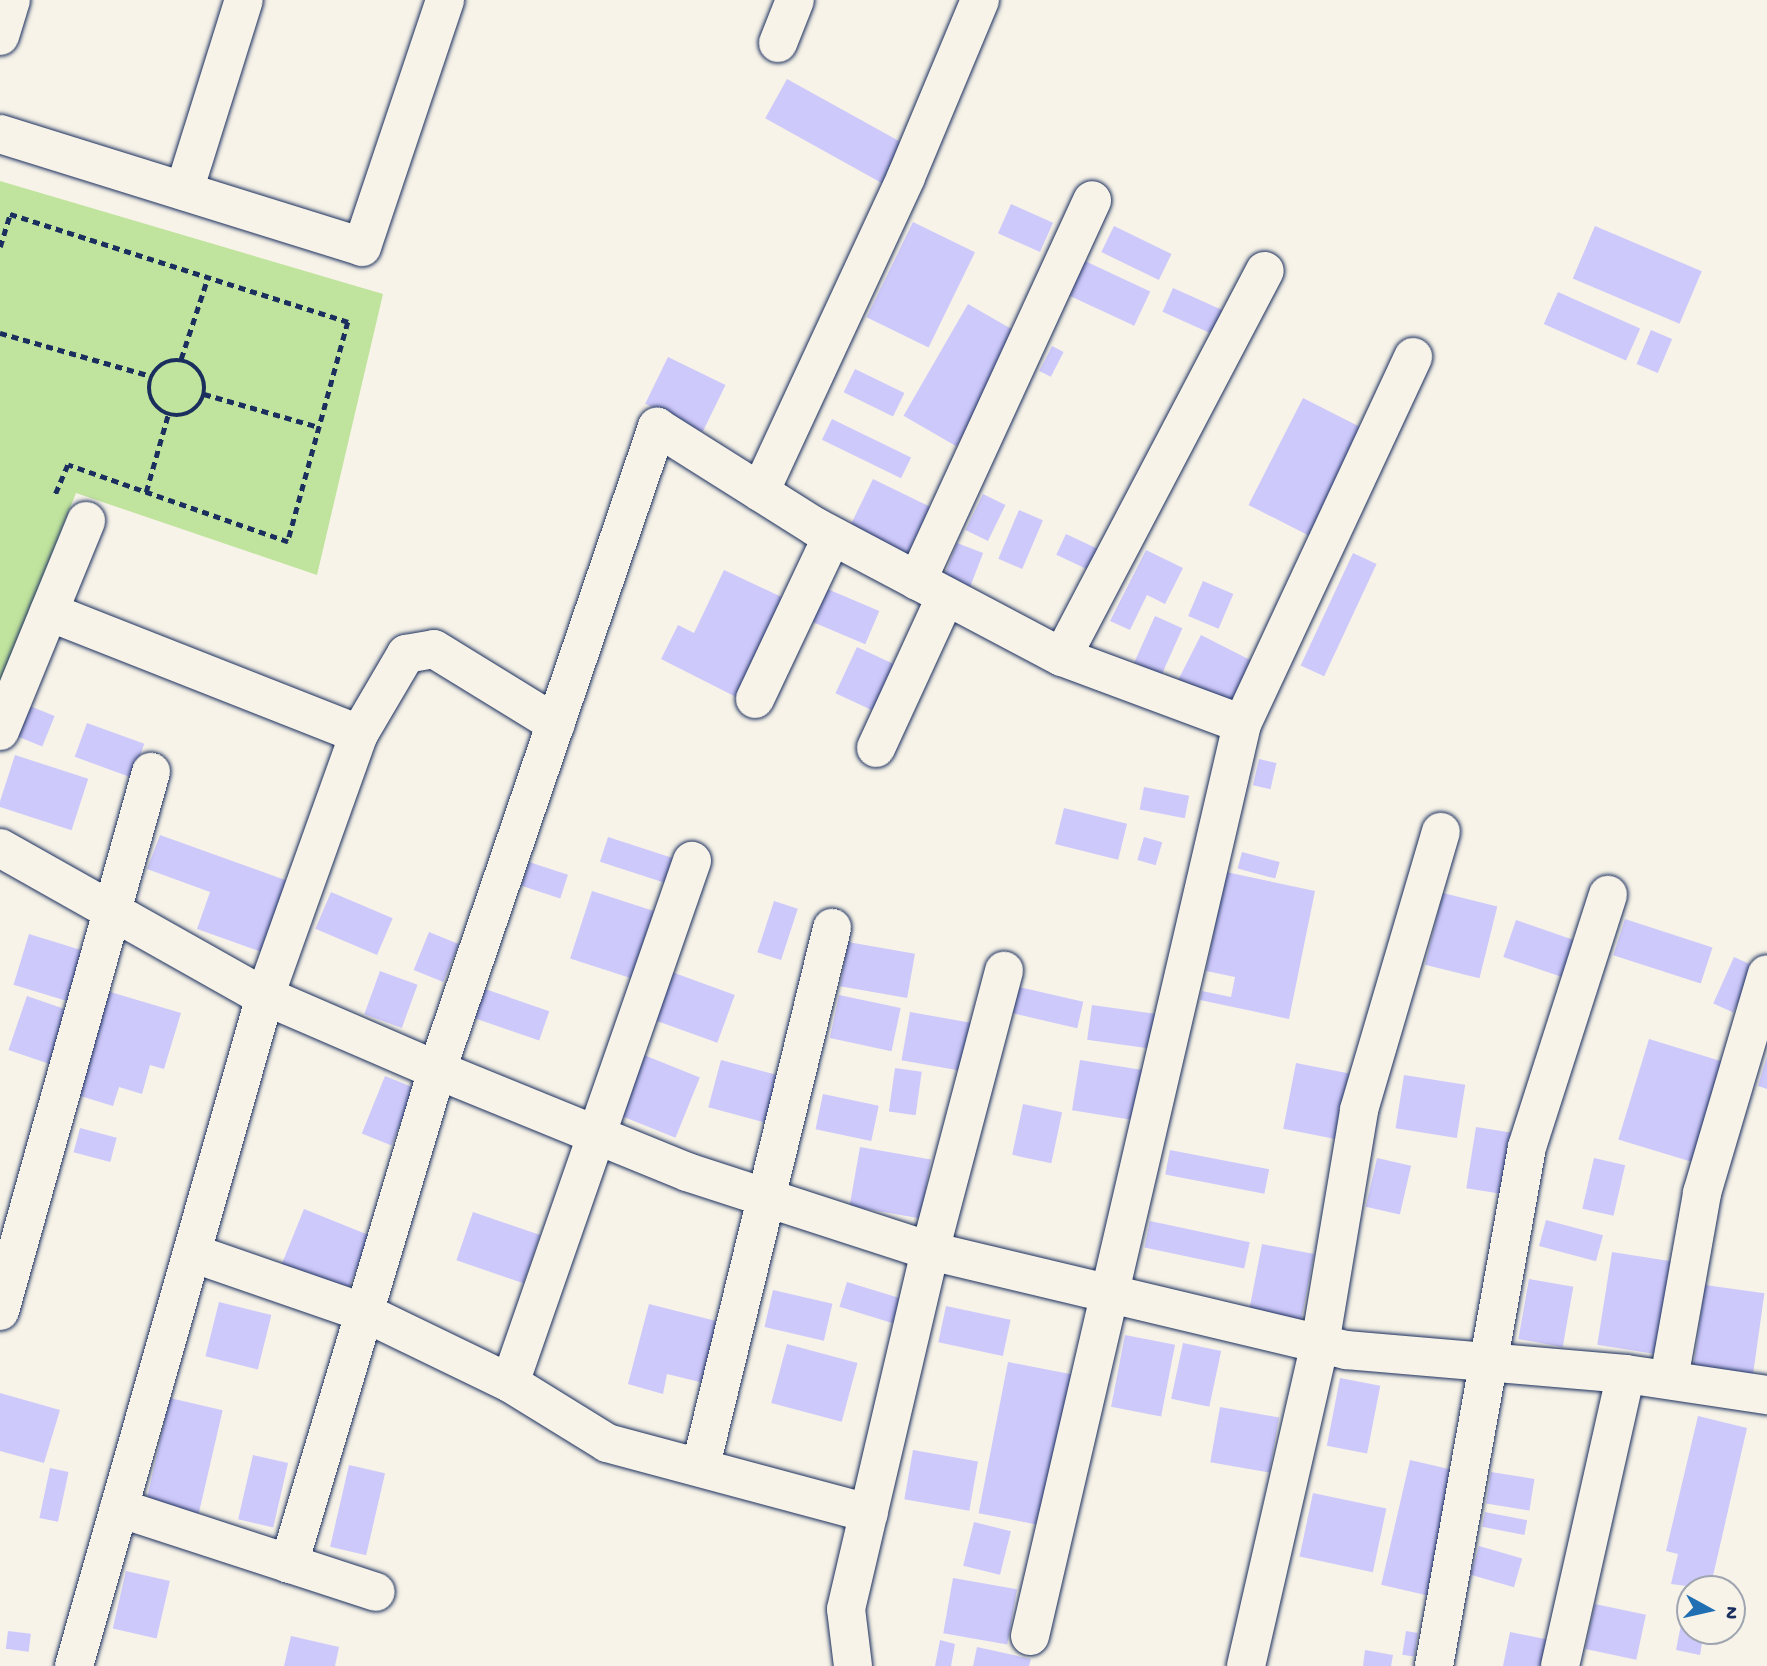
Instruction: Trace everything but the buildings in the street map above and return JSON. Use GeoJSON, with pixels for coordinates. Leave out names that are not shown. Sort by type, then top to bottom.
{"type":"FeatureCollection","features":[{"type":"Feature","properties":{"kind":"street"},"geometry":{"type":"LineString","coordinates":[[0,36],[11,0]]}},
{"type":"Feature","properties":{"kind":"street"},"geometry":{"type":"LineString","coordinates":[[184,191],[244,0]]}},
{"type":"Feature","properties":{"kind":"street"},"geometry":{"type":"LineString","coordinates":[[0,134],[362,247],[445,0]]}},
{"type":"Feature","properties":{"kind":"street"},"geometry":{"type":"LineString","coordinates":[[778,43],[795,0]]}},
{"type":"Feature","properties":{"kind":"street"},"geometry":{"type":"LineString","coordinates":[[761,492],[906,177],[980,0]]}},
{"type":"Feature","properties":{"kind":"street"},"geometry":{"type":"LineString","coordinates":[[876,748],[932,588],[1093,200]]}},
{"type":"Feature","properties":{"kind":"street"},"geometry":{"type":"LineString","coordinates":[[1062,657],[1265,271]]}},
{"type":"Feature","properties":{"kind":"street"},"geometry":{"type":"LineString","coordinates":[[1030,1636],[1242,724],[1413,356]]}},
{"type":"Feature","properties":{"kind":"street"},"geometry":{"type":"LineString","coordinates":[[289,1564],[437,1070],[657,427],[832,536],[1062,657],[1242,724]]}},
{"type":"Feature","properties":{"kind":"street"},"geometry":{"type":"LineString","coordinates":[[0,731],[86,521]]}},
{"type":"Feature","properties":{"kind":"street"},"geometry":{"type":"LineString","coordinates":[[755,699],[832,536]]}},
{"type":"Feature","properties":{"kind":"street"},"geometry":{"type":"LineString","coordinates":[[49,612],[359,734]]}},
{"type":"Feature","properties":{"kind":"street"},"geometry":{"type":"LineString","coordinates":[[74,1666],[265,996],[359,734],[406,654],[434,649],[556,724]]}},
{"type":"Feature","properties":{"kind":"street"},"geometry":{"type":"LineString","coordinates":[[0,1311],[114,912],[151,772]]}},
{"type":"Feature","properties":{"kind":"street"},"geometry":{"type":"LineString","coordinates":[[1246,1666],[1320,1344],[1359,1110],[1441,832]]}},
{"type":"Feature","properties":{"kind":"street"},"geometry":{"type":"LineString","coordinates":[[0,848],[265,996],[593,1134],[768,1199],[930,1251],[1109,1296],[1320,1344],[1626,1374],[1767,1395]]}},
{"type":"Feature","properties":{"kind":"street"},"geometry":{"type":"LineString","coordinates":[[510,1383],[593,1134],[692,861]]}},
{"type":"Feature","properties":{"kind":"street"},"geometry":{"type":"LineString","coordinates":[[1434,1666],[1486,1362],[1527,1147],[1608,895]]}},
{"type":"Feature","properties":{"kind":"street"},"geometry":{"type":"LineString","coordinates":[[701,1465],[832,928]]}},
{"type":"Feature","properties":{"kind":"street"},"geometry":{"type":"LineString","coordinates":[[853,1666],[846,1609],[930,1251],[1004,971]]}},
{"type":"Feature","properties":{"kind":"street"},"geometry":{"type":"LineString","coordinates":[[1669,1379],[1702,1193],[1767,974]]}},
{"type":"Feature","properties":{"kind":"street"},"geometry":{"type":"LineString","coordinates":[[192,1253],[365,1313],[510,1383],[607,1443],[701,1465],[869,1513]]}},
{"type":"Feature","properties":{"kind":"street"},"geometry":{"type":"LineString","coordinates":[[1560,1666],[1626,1374]]}},
{"type":"Feature","properties":{"kind":"street"},"geometry":{"type":"LineString","coordinates":[[119,1508],[376,1592]]}},
{"type":"Feature","properties":{"kind":"path"},"geometry":{"type":"LineString","coordinates":[[0,247],[10,214],[348,322],[288,542],[68,465],[52,503]]}},
{"type":"Feature","properties":{"kind":"path"},"geometry":{"type":"LineString","coordinates":[[181,359],[208,277]]}},
{"type":"Feature","properties":{"kind":"path"},"geometry":{"type":"LineString","coordinates":[[0,333],[151,376]]}},
{"type":"Feature","properties":{"kind":"path"},"geometry":{"type":"LineString","coordinates":[[181,359],[198,368],[204,394],[186,415],[167,415],[153,403],[151,376],[164,363],[181,359]]}},
{"type":"Feature","properties":{"kind":"path"},"geometry":{"type":"LineString","coordinates":[[204,394],[319,427]]}},
{"type":"Feature","properties":{"kind":"path"},"geometry":{"type":"LineString","coordinates":[[146,492],[167,415]]}},
{"type":"Feature","properties":{"kind":"green space"},"geometry":{"type":"Polygon","coordinates":[[[0,181],[383,294],[317,575],[76,493],[0,684],[0,181]]]}}]}
